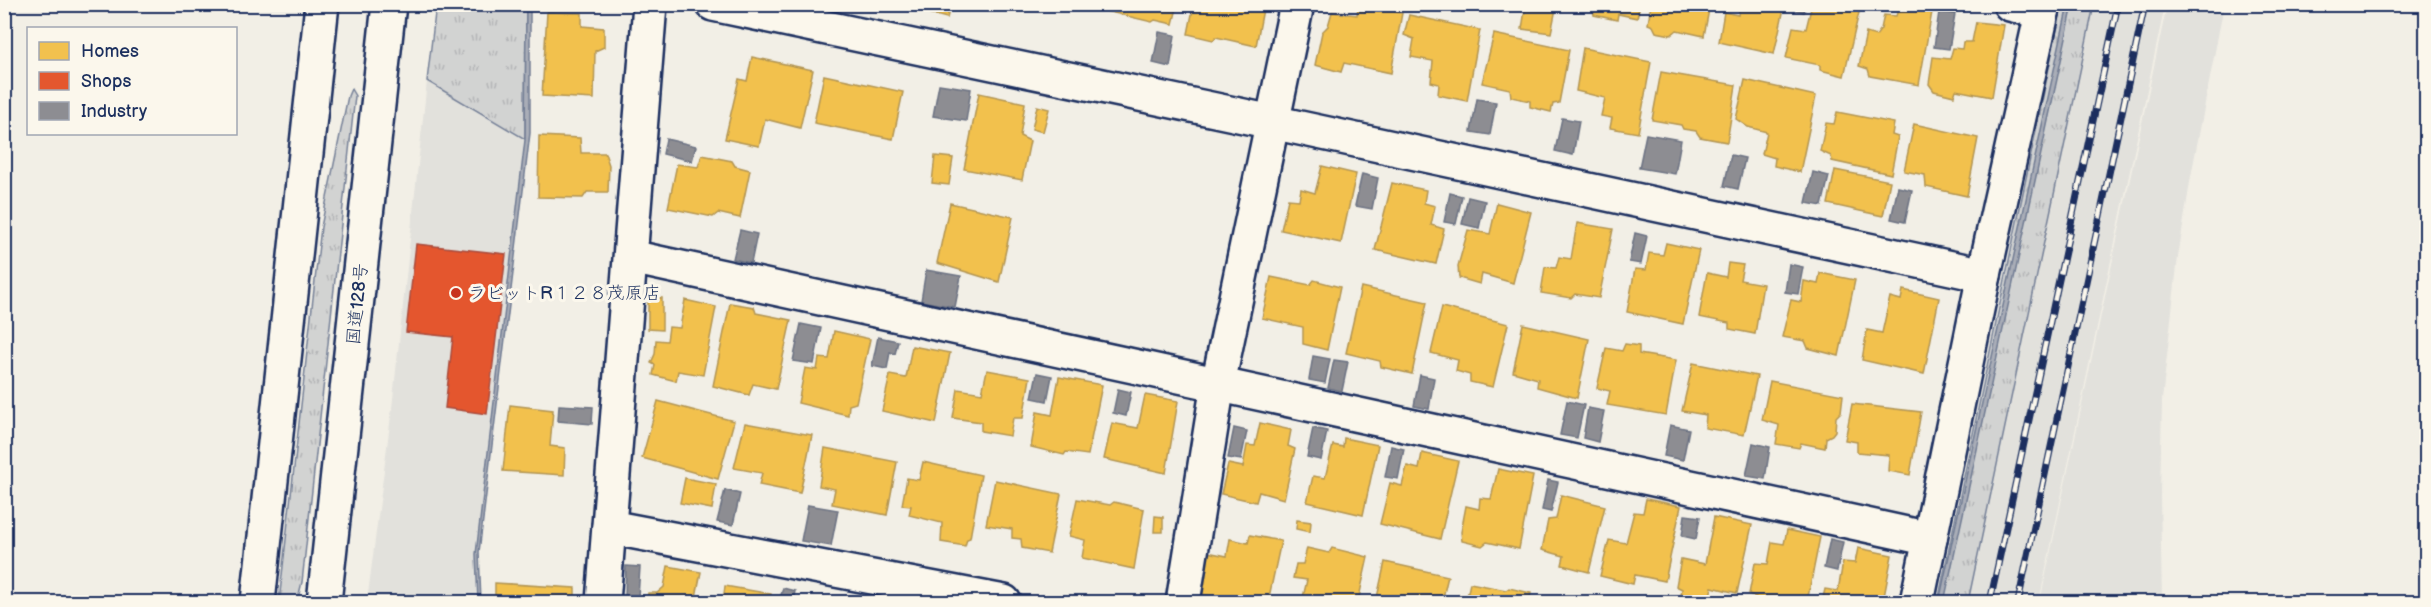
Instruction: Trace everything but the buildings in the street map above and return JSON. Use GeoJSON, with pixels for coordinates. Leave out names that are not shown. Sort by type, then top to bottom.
{"type":"FeatureCollection","features":[{"type":"Feature","properties":{"kind":"main road"},"geometry":{"type":"LineString","coordinates":[[258,603],[322,4]]}},
{"type":"Feature","properties":{"kind":"main road","name":"国道128号"},"geometry":{"type":"LineString","coordinates":[[324,603],[389,4]]}},
{"type":"Feature","properties":{"kind":"main road"},"geometry":{"type":"LineString","coordinates":[[603,603],[650,4]]}},
{"type":"Feature","properties":{"kind":"main road"},"geometry":{"type":"LineString","coordinates":[[713,4],[1984,275]]}},
{"type":"Feature","properties":{"kind":"main road"},"geometry":{"type":"LineString","coordinates":[[1183,603],[1218,384],[1297,4]]}},
{"type":"Feature","properties":{"kind":"main road"},"geometry":{"type":"LineString","coordinates":[[1917,603],[1984,275],[2043,8],[2010,4]]}},
{"type":"Feature","properties":{"kind":"main road"},"geometry":{"type":"LineString","coordinates":[[631,257],[1930,539]]}},
{"type":"Feature","properties":{"kind":"main road"},"geometry":{"type":"LineString","coordinates":[[609,527],[1004,603]]}},
{"type":"Feature","properties":{"kind":"shaded area"},"geometry":{"type":"Polygon","coordinates":[[[526,5],[530,5],[530,133],[479,552],[481,602],[478,602],[476,554],[525,140],[526,5]]]}},
{"type":"Feature","properties":{"kind":"shaded area"},"geometry":{"type":"Polygon","coordinates":[[[2068,5],[2073,5],[1944,602],[1939,602],[2068,5]]]}},
{"type":"Feature","properties":{"kind":"shaded area"},"geometry":{"type":"Polygon","coordinates":[[[2094,5],[2165,5],[2039,602],[1968,602],[2094,5]]]}},
{"type":"Feature","properties":{"kind":"shaded area"},"geometry":{"type":"Polygon","coordinates":[[[2167,5],[2224,5],[2178,257],[2162,400],[2160,495],[2162,602],[2040,602],[2167,5]]]}},
{"type":"Feature","properties":{"kind":"shaded area"},"geometry":{"type":"Polygon","coordinates":[[[427,81],[525,139],[476,554],[478,602],[367,602],[392,408],[427,81]]]}},
{"type":"Feature","properties":{"kind":"green space"},"geometry":{"type":"Polygon","coordinates":[[[436,5],[526,5],[525,139],[427,81],[436,5]]]}},
{"type":"Feature","properties":{"kind":"green space"},"geometry":{"type":"Polygon","coordinates":[[[2062,5],[2094,5],[1968,602],[1938,602],[2062,5]]]}},
{"type":"Feature","properties":{"kind":"green space"},"geometry":{"type":"Polygon","coordinates":[[[351,89],[355,96],[302,582],[297,602],[279,602],[321,227],[351,89]]]}},
{"type":"Feature","properties":{"kind":"railway"},"geometry":{"type":"LineString","coordinates":[[1990,602],[2118,4]]}},
{"type":"Feature","properties":{"kind":"railway"},"geometry":{"type":"LineString","coordinates":[[2018,602],[2145,4]]}},
{"type":"Feature","properties":{"kind":"place","name":"ラビットR１２８茂原店"},"geometry":{"type":"Point","coordinates":[456,293]}}]}
